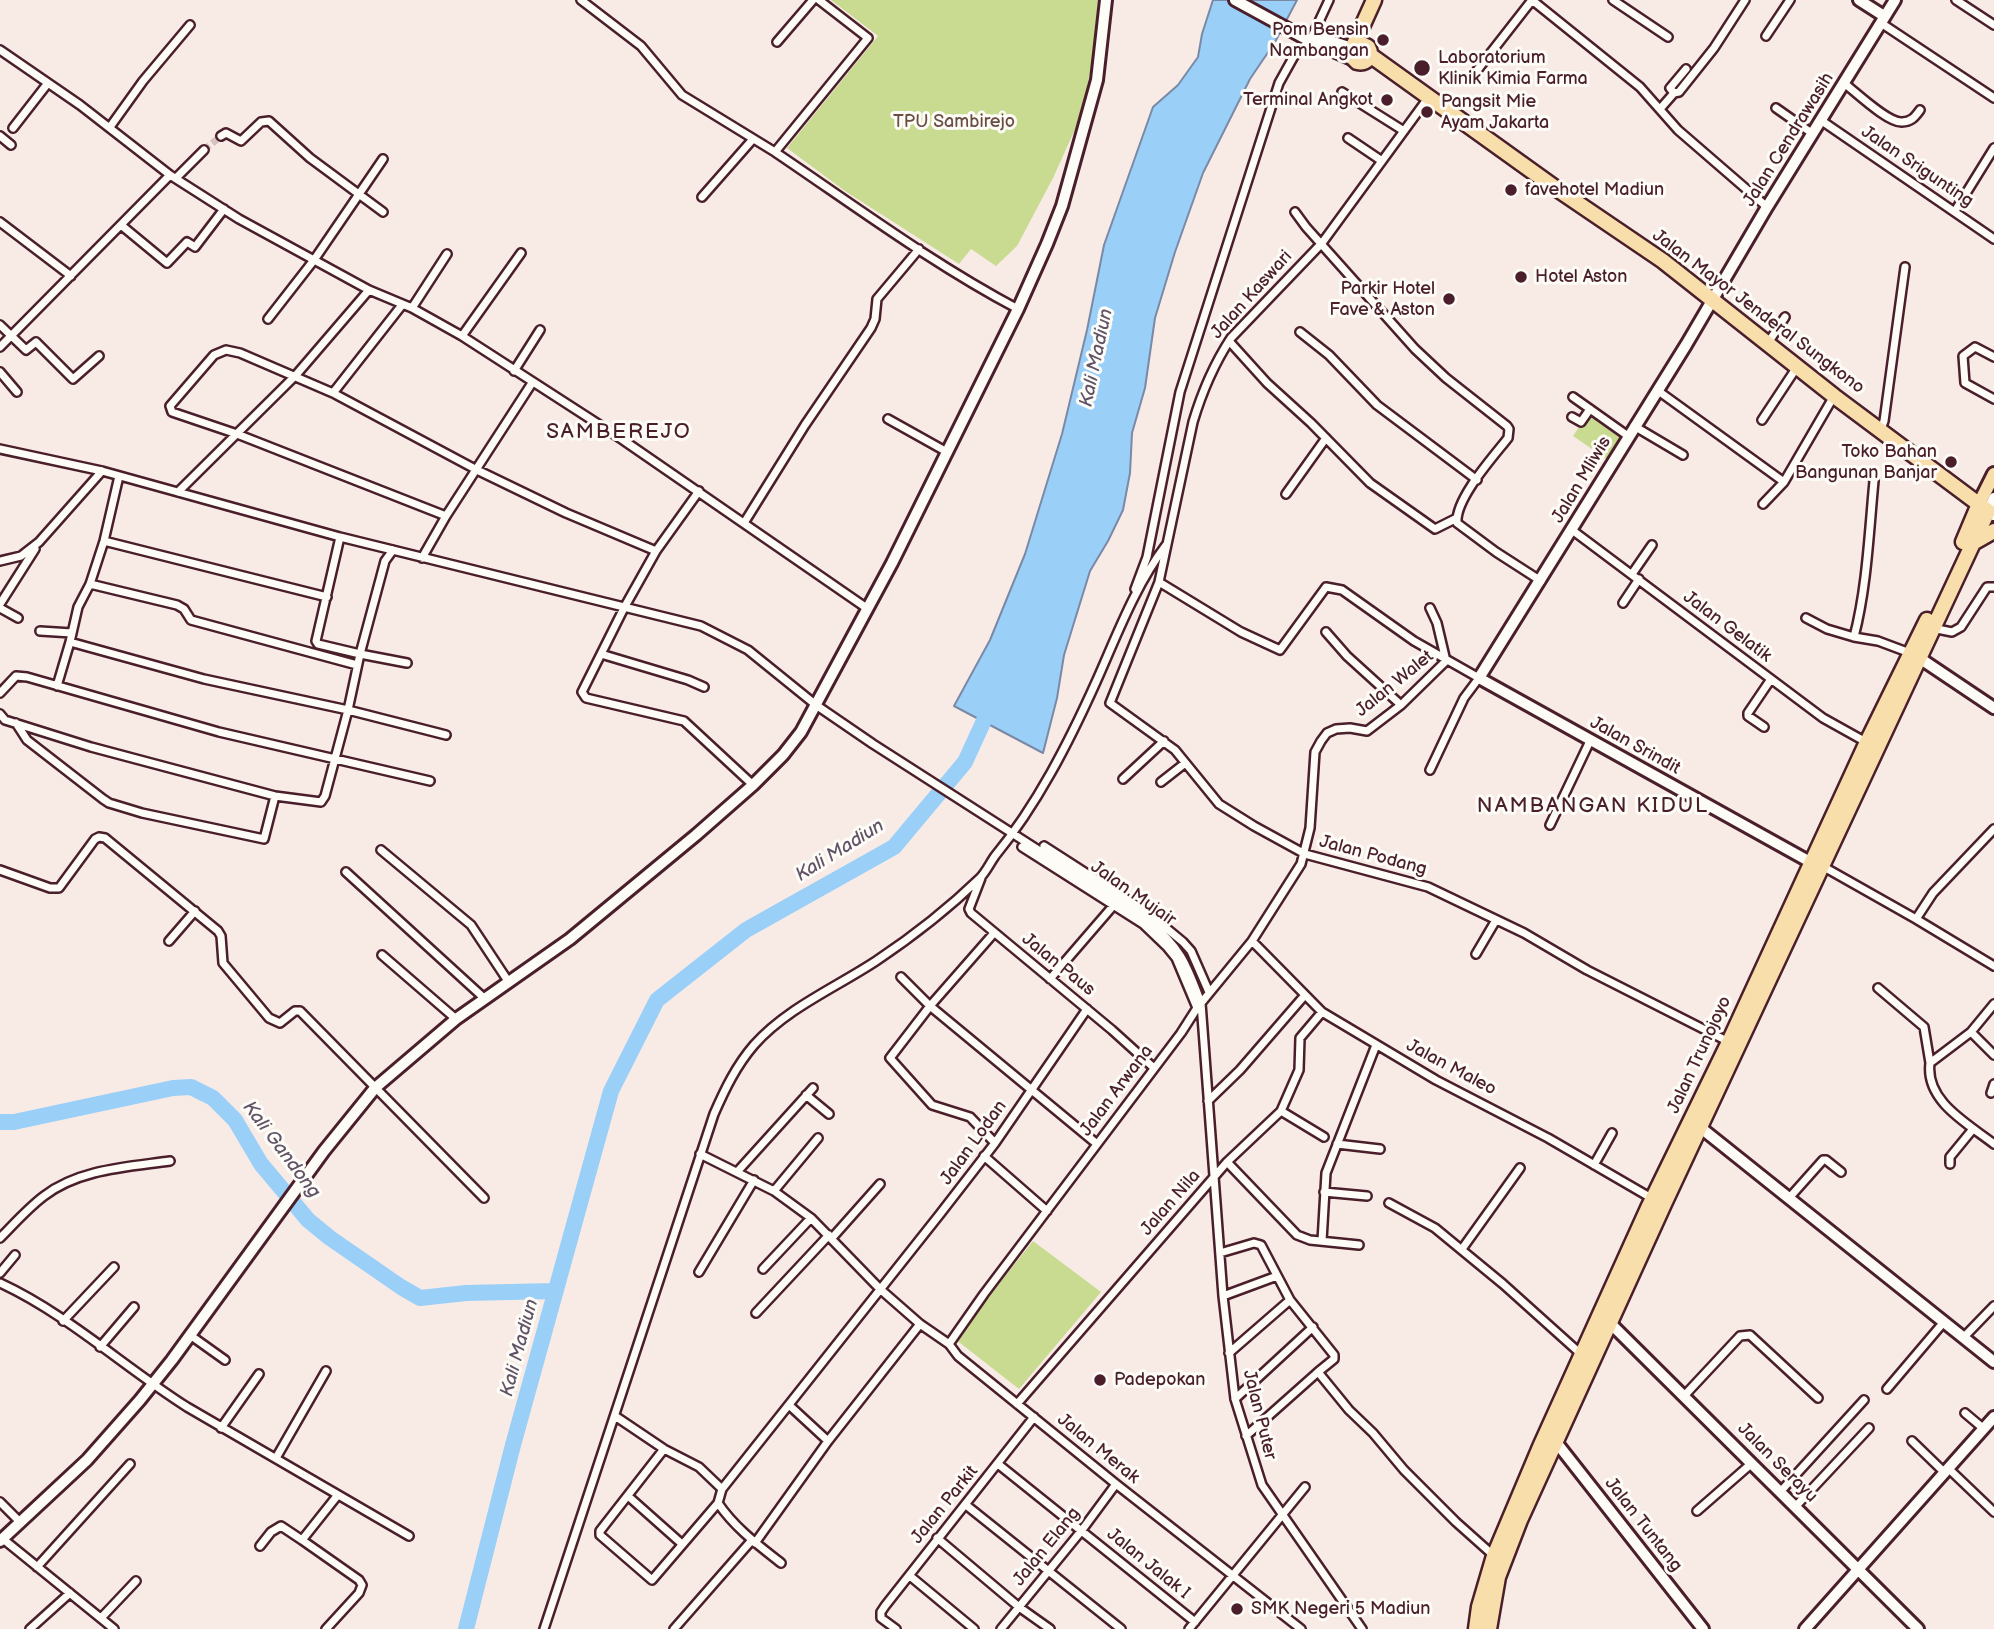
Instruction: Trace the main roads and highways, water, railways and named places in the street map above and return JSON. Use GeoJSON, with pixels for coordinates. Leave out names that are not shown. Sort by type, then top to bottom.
{"type":"FeatureCollection","features":[{"type":"Feature","properties":{"kind":"highway"},"geometry":{"type":"LineString","coordinates":[[1360,53],[1367,14],[1374,0]]}},
{"type":"Feature","properties":{"kind":"highway","name":"Jalan Mayor Jenderal Sungkono"},"geometry":{"type":"LineString","coordinates":[[1360,53],[1663,261],[1834,396],[1957,488],[1989,507]]}},
{"type":"Feature","properties":{"kind":"highway","name":"Jalan Trunojoyo"},"geometry":{"type":"LineString","coordinates":[[1929,627],[1989,507]]}},
{"type":"Feature","properties":{"kind":"highway","name":"Jalan Trunojoyo"},"geometry":{"type":"LineString","coordinates":[[1489,1629],[1498,1577],[1520,1520],[1556,1442],[1578,1378],[1582,1355],[1653,1199],[1872,755],[1929,627],[1989,507]]}},
{"type":"Feature","properties":{"kind":"highway"},"geometry":{"type":"LineString","coordinates":[[1972,544],[1994,531]]}},
{"type":"Feature","properties":{"kind":"highway","name":"Jalan Trunojoyo"},"geometry":{"type":"LineString","coordinates":[[1476,1629],[1479,1607],[1494,1556],[1578,1378],[1610,1323],[1701,1128],[1818,865],[1867,742],[1916,656]]}},
{"type":"Feature","properties":{"kind":"main road"},"geometry":{"type":"LineString","coordinates":[[2,1540],[87,1460],[152,1385],[272,1221],[375,1088],[456,1019],[570,939],[696,835],[753,785],[801,732],[868,609],[1018,309],[1047,244],[1069,183],[1097,80],[1106,0]]}},
{"type":"Feature","properties":{"kind":"main road"},"geometry":{"type":"LineString","coordinates":[[1235,0],[1308,37],[1360,53]]}},
{"type":"Feature","properties":{"kind":"main road"},"geometry":{"type":"LineString","coordinates":[[1859,0],[1883,20]]}},
{"type":"Feature","properties":{"kind":"main road","name":"Jalan Cendrawasih"},"geometry":{"type":"LineString","coordinates":[[1713,299],[1895,0]]}},
{"type":"Feature","properties":{"kind":"main road","name":"Jalan Mliwis"},"geometry":{"type":"LineString","coordinates":[[1479,678],[1713,299]]}},
{"type":"Feature","properties":{"kind":"main road"},"geometry":{"type":"LineString","coordinates":[[1989,507],[1994,474]]}},
{"type":"Feature","properties":{"kind":"main road"},"geometry":{"type":"LineString","coordinates":[[1916,656],[1994,708]]}},
{"type":"Feature","properties":{"kind":"main road","name":"Jalan Srindit"},"geometry":{"type":"LineString","coordinates":[[1479,678],[1818,865]]}},
{"type":"Feature","properties":{"kind":"main road"},"geometry":{"type":"LineString","coordinates":[[1701,1128],[1994,1362]]}},
{"type":"Feature","properties":{"kind":"main road","name":"Jalan Serayu"},"geometry":{"type":"LineString","coordinates":[[1610,1323],[1918,1629]]}},
{"type":"Feature","properties":{"kind":"main road"},"geometry":{"type":"LineString","coordinates":[[1807,1628],[1993,1419]]}},
{"type":"Feature","properties":{"kind":"main road","name":"Jalan Tuntang"},"geometry":{"type":"LineString","coordinates":[[1556,1442],[1703,1629]]}},
{"type":"Feature","properties":{"kind":"water"},"geometry":{"type":"Polygon","coordinates":[[[1213,0],[1297,0],[1275,42],[1250,79],[1203,173],[1175,252],[1155,318],[1145,388],[1132,433],[1130,473],[1123,510],[1090,571],[1064,655],[1057,698],[1043,753],[954,706],[990,640],[1025,554],[1062,434],[1104,245],[1153,107],[1178,85],[1198,57],[1213,0]]]}},
{"type":"Feature","properties":{"kind":"waterway","name":"Kali Madiun"},"geometry":{"type":"LineString","coordinates":[[466,1629],[513,1445],[611,1091],[657,1000],[746,930],[894,847],[965,762],[992,703]]}},
{"type":"Feature","properties":{"kind":"waterway","name":"Kali Gandong"},"geometry":{"type":"LineString","coordinates":[[0,1122],[14,1122],[173,1088],[191,1087],[213,1098],[235,1120],[261,1164],[308,1220],[330,1238],[420,1298],[466,1293],[555,1291]]}},
{"type":"Feature","properties":{"kind":"tunnel"},"geometry":{"type":"LineString","coordinates":[[204,150],[221,136]]}},
{"type":"Feature","properties":{"kind":"place","name":"Pom Bensin Nambangan"},"geometry":{"type":"Point","coordinates":[1383,40]}},
{"type":"Feature","properties":{"kind":"place","name":"Laboratorium Klinik Kimia Farma"},"geometry":{"type":"Point","coordinates":[1422,68]}},
{"type":"Feature","properties":{"kind":"place","name":"Terminal Angkot"},"geometry":{"type":"Point","coordinates":[1387,100]}},
{"type":"Feature","properties":{"kind":"place","name":"Pangsit Mie Ayam Jakarta"},"geometry":{"type":"Point","coordinates":[1427,112]}},
{"type":"Feature","properties":{"kind":"place","name":"favehotel Madiun"},"geometry":{"type":"Point","coordinates":[1511,190]}},
{"type":"Feature","properties":{"kind":"place","name":"Hotel Aston"},"geometry":{"type":"Point","coordinates":[1521,277]}},
{"type":"Feature","properties":{"kind":"place","name":"Parkir Hotel Fave & Aston"},"geometry":{"type":"Point","coordinates":[1449,299]}},
{"type":"Feature","properties":{"kind":"place","name":"Toko Bahan Bangunan Banjar"},"geometry":{"type":"Point","coordinates":[1951,462]}},
{"type":"Feature","properties":{"kind":"place","name":"Padepokan"},"geometry":{"type":"Point","coordinates":[1100,1380]}},
{"type":"Feature","properties":{"kind":"place","name":"SMK Negeri 5 Madiun"},"geometry":{"type":"Point","coordinates":[1237,1609]}},
{"type":"Feature","properties":{"kind":"district","name":"SAMBEREJO"},"geometry":{"type":"Point","coordinates":[619,433]}},
{"type":"Feature","properties":{"kind":"district","name":"NAMBANGAN KIDUL"},"geometry":{"type":"Point","coordinates":[1593,807]}},
{"type":"Feature","properties":{"kind":"park label","name":"TPU Sambirejo"},"geometry":{"type":"Point","coordinates":[954,122]}}]}
